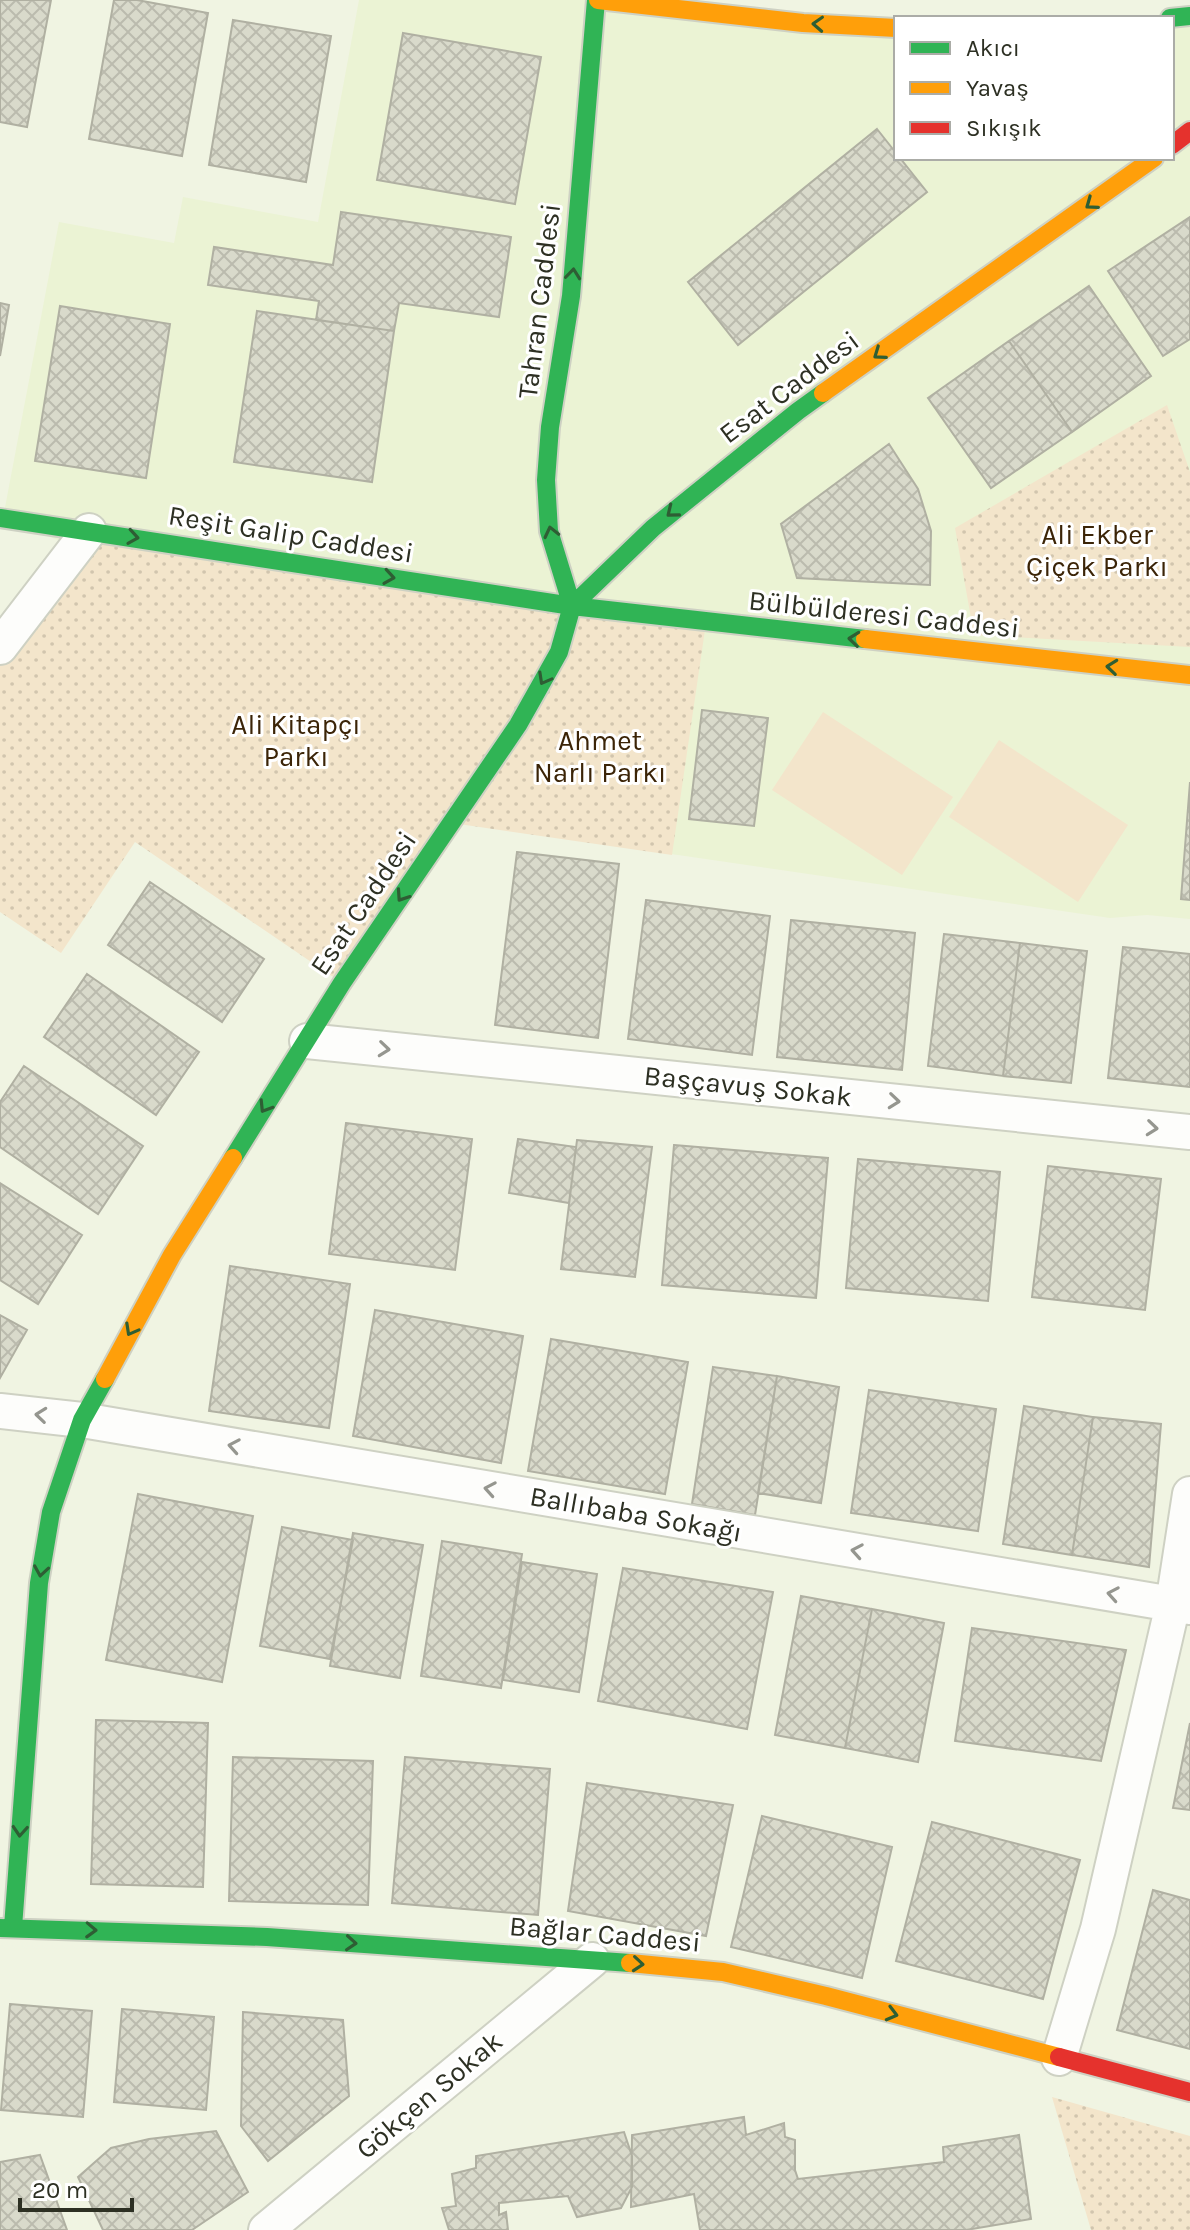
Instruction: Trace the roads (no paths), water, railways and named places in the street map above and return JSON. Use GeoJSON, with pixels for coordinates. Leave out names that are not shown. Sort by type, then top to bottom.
{"type":"FeatureCollection","features":[{"type":"Feature","properties":{"kind":"main road"},"geometry":{"type":"LineString","coordinates":[[597,0],[803,23],[894,28]]}},
{"type":"Feature","properties":{"kind":"main road","name":"Tahran Caddesi"},"geometry":{"type":"LineString","coordinates":[[572,606],[546,509],[547,482],[549,441],[573,276],[597,0]]}},
{"type":"Feature","properties":{"kind":"main road"},"geometry":{"type":"LineString","coordinates":[[1174,143],[1190,131]]}},
{"type":"Feature","properties":{"kind":"main road","name":"Esat Caddesi"},"geometry":{"type":"LineString","coordinates":[[6,1928],[39,1583],[51,1512],[82,1420],[172,1255],[342,983],[518,725],[559,652],[572,606],[653,528],[798,411],[1151,160]]}},
{"type":"Feature","properties":{"kind":"main road","name":"Reşit Galip Caddesi"},"geometry":{"type":"LineString","coordinates":[[0,518],[572,606]]}},
{"type":"Feature","properties":{"kind":"main road","name":"Bülbülderesi Caddesi"},"geometry":{"type":"LineString","coordinates":[[572,606],[1190,675]]}},
{"type":"Feature","properties":{"kind":"main road","name":"Bağlar Caddesi"},"geometry":{"type":"LineString","coordinates":[[6,1928],[267,1937],[723,1972],[1190,2092]]}},
{"type":"Feature","properties":{"kind":"street"},"geometry":{"type":"LineString","coordinates":[[0,647],[89,531]]}},
{"type":"Feature","properties":{"kind":"street","name":"Başçavuş Sokak"},"geometry":{"type":"LineString","coordinates":[[307,1041],[1190,1132]]}},
{"type":"Feature","properties":{"kind":"street","name":"Ballıbaba Sokağı"},"geometry":{"type":"LineString","coordinates":[[0,1411],[82,1420],[1181,1606]]}},
{"type":"Feature","properties":{"kind":"street"},"geometry":{"type":"LineString","coordinates":[[1059,2058],[1098,1929],[1181,1606],[1190,1494]]}},
{"type":"Feature","properties":{"kind":"street","name":"Gökçen Sokak"},"geometry":{"type":"LineString","coordinates":[[266,2230],[592,1960]]}},
{"type":"Feature","properties":{"kind":"park label","name":"Ali Ekber Çiçek Parkı"},"geometry":{"type":"Point","coordinates":[1097,550]}},
{"type":"Feature","properties":{"kind":"park label","name":"Ali Kitapçı Parkı"},"geometry":{"type":"Point","coordinates":[296,740]}},
{"type":"Feature","properties":{"kind":"park label","name":"Ahmet Narlı Parkı"},"geometry":{"type":"Point","coordinates":[600,756]}}]}
